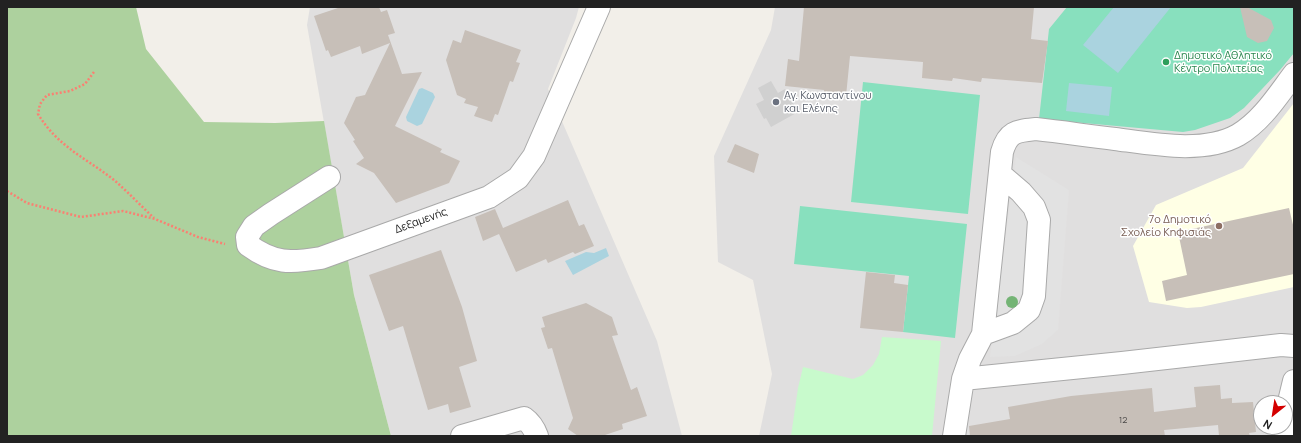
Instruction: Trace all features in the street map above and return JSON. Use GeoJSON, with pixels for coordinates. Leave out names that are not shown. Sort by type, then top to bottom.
{"type":"FeatureCollection","features":[{"type":"Feature","properties":{"kind":"street","name":"Δεξαμενής"},"geometry":{"type":"LineString","coordinates":[[248,245],[257,252],[272,259],[296,262],[321,258],[489,197],[518,178],[534,156],[599,7]]}},
{"type":"Feature","properties":{"kind":"street"},"geometry":{"type":"LineString","coordinates":[[954,436],[963,379],[970,359],[983,334],[1002,152],[1005,141],[1019,130],[1036,129],[1147,143],[1185,146],[1210,144],[1226,140],[1240,134],[1260,117],[1294,74]]}},
{"type":"Feature","properties":{"kind":"street"},"geometry":{"type":"LineString","coordinates":[[983,334],[1013,323],[1029,310],[1034,296],[1039,220],[1034,207],[1021,192],[1000,174]]}},
{"type":"Feature","properties":{"kind":"street"},"geometry":{"type":"LineString","coordinates":[[248,245],[247,237],[254,226],[329,177]]}},
{"type":"Feature","properties":{"kind":"street"},"geometry":{"type":"LineString","coordinates":[[963,379],[1281,345],[1294,346]]}},
{"type":"Feature","properties":{"kind":"street"},"geometry":{"type":"LineString","coordinates":[[1286,436],[1286,410],[1294,381]]}},
{"type":"Feature","properties":{"kind":"street"},"geometry":{"type":"LineString","coordinates":[[462,436],[524,418],[534,427],[536,436]]}},
{"type":"Feature","properties":{"kind":"path"},"geometry":{"type":"LineString","coordinates":[[94,72],[85,84],[70,91],[47,95],[40,104],[38,114],[46,128],[73,153],[114,181],[155,219]]}},
{"type":"Feature","properties":{"kind":"path"},"geometry":{"type":"LineString","coordinates":[[7,191],[27,203],[81,217],[123,211],[155,219],[198,237],[231,246],[248,245]]}},
{"type":"Feature","properties":{"kind":"shaded area"},"geometry":{"type":"Polygon","coordinates":[[[310,7],[579,7],[548,89],[657,341],[682,436],[391,436],[354,295],[307,25],[310,7]]]}},
{"type":"Feature","properties":{"kind":"shaded area"},"geometry":{"type":"Polygon","coordinates":[[[775,7],[1294,7],[1294,436],[759,436],[772,374],[753,280],[718,262],[714,156],[771,30],[775,7]]]}},
{"type":"Feature","properties":{"kind":"shaded area","name":"Αγ. Κωνσταντίνου και Ελένης"},"geometry":{"type":"Polygon","coordinates":[[[771,81],[778,93],[785,89],[798,112],[771,127],[766,118],[764,119],[756,104],[764,100],[758,88],[771,81]]]}},
{"type":"Feature","properties":{"kind":"shaded area","name":"7ο Δημοτικό Σχολείο Κηφισιάς"},"geometry":{"type":"Polygon","coordinates":[[[1294,103],[1294,287],[1201,307],[1187,308],[1149,302],[1133,246],[1156,205],[1243,168],[1294,103]]]}},
{"type":"Feature","properties":{"kind":"shaded area"},"geometry":{"type":"Polygon","coordinates":[[[1016,157],[1069,190],[1058,330],[1042,344],[1015,356],[990,357],[1016,157]]]}},
{"type":"Feature","properties":{"kind":"green space"},"geometry":{"type":"Polygon","coordinates":[[[7,7],[136,7],[146,49],[204,122],[275,123],[324,121],[354,295],[391,436],[7,436],[7,7]]]}},
{"type":"Feature","properties":{"kind":"green space","name":"Δημοτικό Αθλητικό Κέντρο Πολιτείας"},"geometry":{"type":"Polygon","coordinates":[[[1067,7],[1294,7],[1294,53],[1244,108],[1230,118],[1195,130],[1183,132],[1039,119],[1049,29],[1067,7]]]}},
{"type":"Feature","properties":{"kind":"green space"},"geometry":{"type":"Polygon","coordinates":[[[863,82],[980,95],[968,214],[851,202],[863,82]]]}},
{"type":"Feature","properties":{"kind":"green space"},"geometry":{"type":"Polygon","coordinates":[[[800,206],[967,224],[955,338],[903,332],[909,276],[794,264],[800,206]]]}},
{"type":"Feature","properties":{"kind":"green space"},"geometry":{"type":"Polygon","coordinates":[[[882,337],[941,341],[932,436],[791,436],[798,388],[803,367],[853,379],[863,375],[873,365],[879,354],[882,337]]]}},
{"type":"Feature","properties":{"kind":"water"},"geometry":{"type":"Polygon","coordinates":[[[1114,7],[1171,7],[1118,73],[1083,45],[1114,7]]]}},
{"type":"Feature","properties":{"kind":"water"},"geometry":{"type":"Polygon","coordinates":[[[1069,83],[1112,87],[1109,116],[1066,111],[1069,83]]]}},
{"type":"Feature","properties":{"kind":"water"},"geometry":{"type":"Polygon","coordinates":[[[422,88],[433,93],[435,97],[422,124],[417,126],[407,121],[406,117],[419,89],[422,88]]]}},
{"type":"Feature","properties":{"kind":"water"},"geometry":{"type":"Polygon","coordinates":[[[606,248],[609,256],[573,275],[565,261],[586,252],[594,253],[606,248]]]}},
{"type":"Feature","properties":{"kind":"building"},"geometry":{"type":"Polygon","coordinates":[[[341,7],[379,7],[381,12],[387,10],[395,33],[388,35],[402,74],[422,72],[395,126],[442,149],[440,152],[460,161],[449,183],[396,203],[374,173],[356,164],[364,158],[344,123],[356,97],[365,95],[390,43],[362,54],[360,46],[331,57],[328,50],[326,51],[314,16],[341,7]]]}},
{"type":"Feature","properties":{"kind":"building"},"geometry":{"type":"Polygon","coordinates":[[[804,7],[1034,7],[1031,39],[1048,41],[1042,83],[982,78],[981,82],[953,78],[952,81],[922,78],[923,62],[850,56],[846,96],[824,94],[824,90],[785,86],[788,59],[799,61],[804,7]]]}},
{"type":"Feature","properties":{"kind":"building"},"geometry":{"type":"Polygon","coordinates":[[[1240,7],[1247,7],[1271,20],[1274,28],[1267,41],[1258,43],[1247,37],[1240,7]]]}},
{"type":"Feature","properties":{"kind":"building"},"geometry":{"type":"Polygon","coordinates":[[[465,30],[521,50],[516,62],[520,63],[513,82],[510,81],[498,115],[495,114],[492,122],[474,116],[478,107],[464,103],[466,99],[457,95],[446,60],[453,40],[461,43],[465,30]]]}},
{"type":"Feature","properties":{"kind":"building"},"geometry":{"type":"Polygon","coordinates":[[[735,144],[759,154],[754,173],[727,162],[735,144]]]}},
{"type":"Feature","properties":{"kind":"building"},"geometry":{"type":"Polygon","coordinates":[[[568,200],[579,226],[584,224],[594,246],[575,254],[573,252],[548,263],[546,259],[516,272],[499,234],[483,241],[475,217],[495,209],[503,228],[568,200]]]}},
{"type":"Feature","properties":{"kind":"building"},"geometry":{"type":"Polygon","coordinates":[[[1289,208],[1294,229],[1294,274],[1166,301],[1162,281],[1187,275],[1178,232],[1289,208]]]}},
{"type":"Feature","properties":{"kind":"building"},"geometry":{"type":"Polygon","coordinates":[[[441,250],[462,307],[477,361],[459,367],[471,407],[450,413],[448,404],[428,410],[403,326],[389,331],[369,275],[441,250]]]}},
{"type":"Feature","properties":{"kind":"building"},"geometry":{"type":"Polygon","coordinates":[[[866,272],[895,275],[894,283],[908,285],[903,332],[860,328],[866,272]]]}},
{"type":"Feature","properties":{"kind":"building"},"geometry":{"type":"Polygon","coordinates":[[[586,303],[612,317],[618,335],[612,336],[631,390],[637,387],[647,416],[622,424],[623,429],[602,436],[578,436],[568,429],[573,418],[552,348],[548,349],[541,328],[545,327],[542,317],[586,303]]]}},
{"type":"Feature","properties":{"kind":"building"},"geometry":{"type":"Polygon","coordinates":[[[1220,385],[1221,399],[1232,398],[1232,403],[1253,402],[1253,432],[1249,433],[1250,436],[1219,436],[1218,425],[1164,430],[1165,436],[970,436],[969,426],[1010,419],[1008,407],[1071,396],[1152,388],[1154,412],[1196,407],[1194,387],[1220,385]]]}},
{"type":"Feature","properties":{"kind":"place","name":"Δημοτικό Αθλητικό Κέντρο Πολιτείας"},"geometry":{"type":"Point","coordinates":[1166,62]}},
{"type":"Feature","properties":{"kind":"place","name":"Αγ. Κωνσταντίνου και Ελένης"},"geometry":{"type":"Point","coordinates":[776,102]}},
{"type":"Feature","properties":{"kind":"place","name":"7ο Δημοτικό Σχολείο Κηφισιάς"},"geometry":{"type":"Point","coordinates":[1219,226]}}]}
